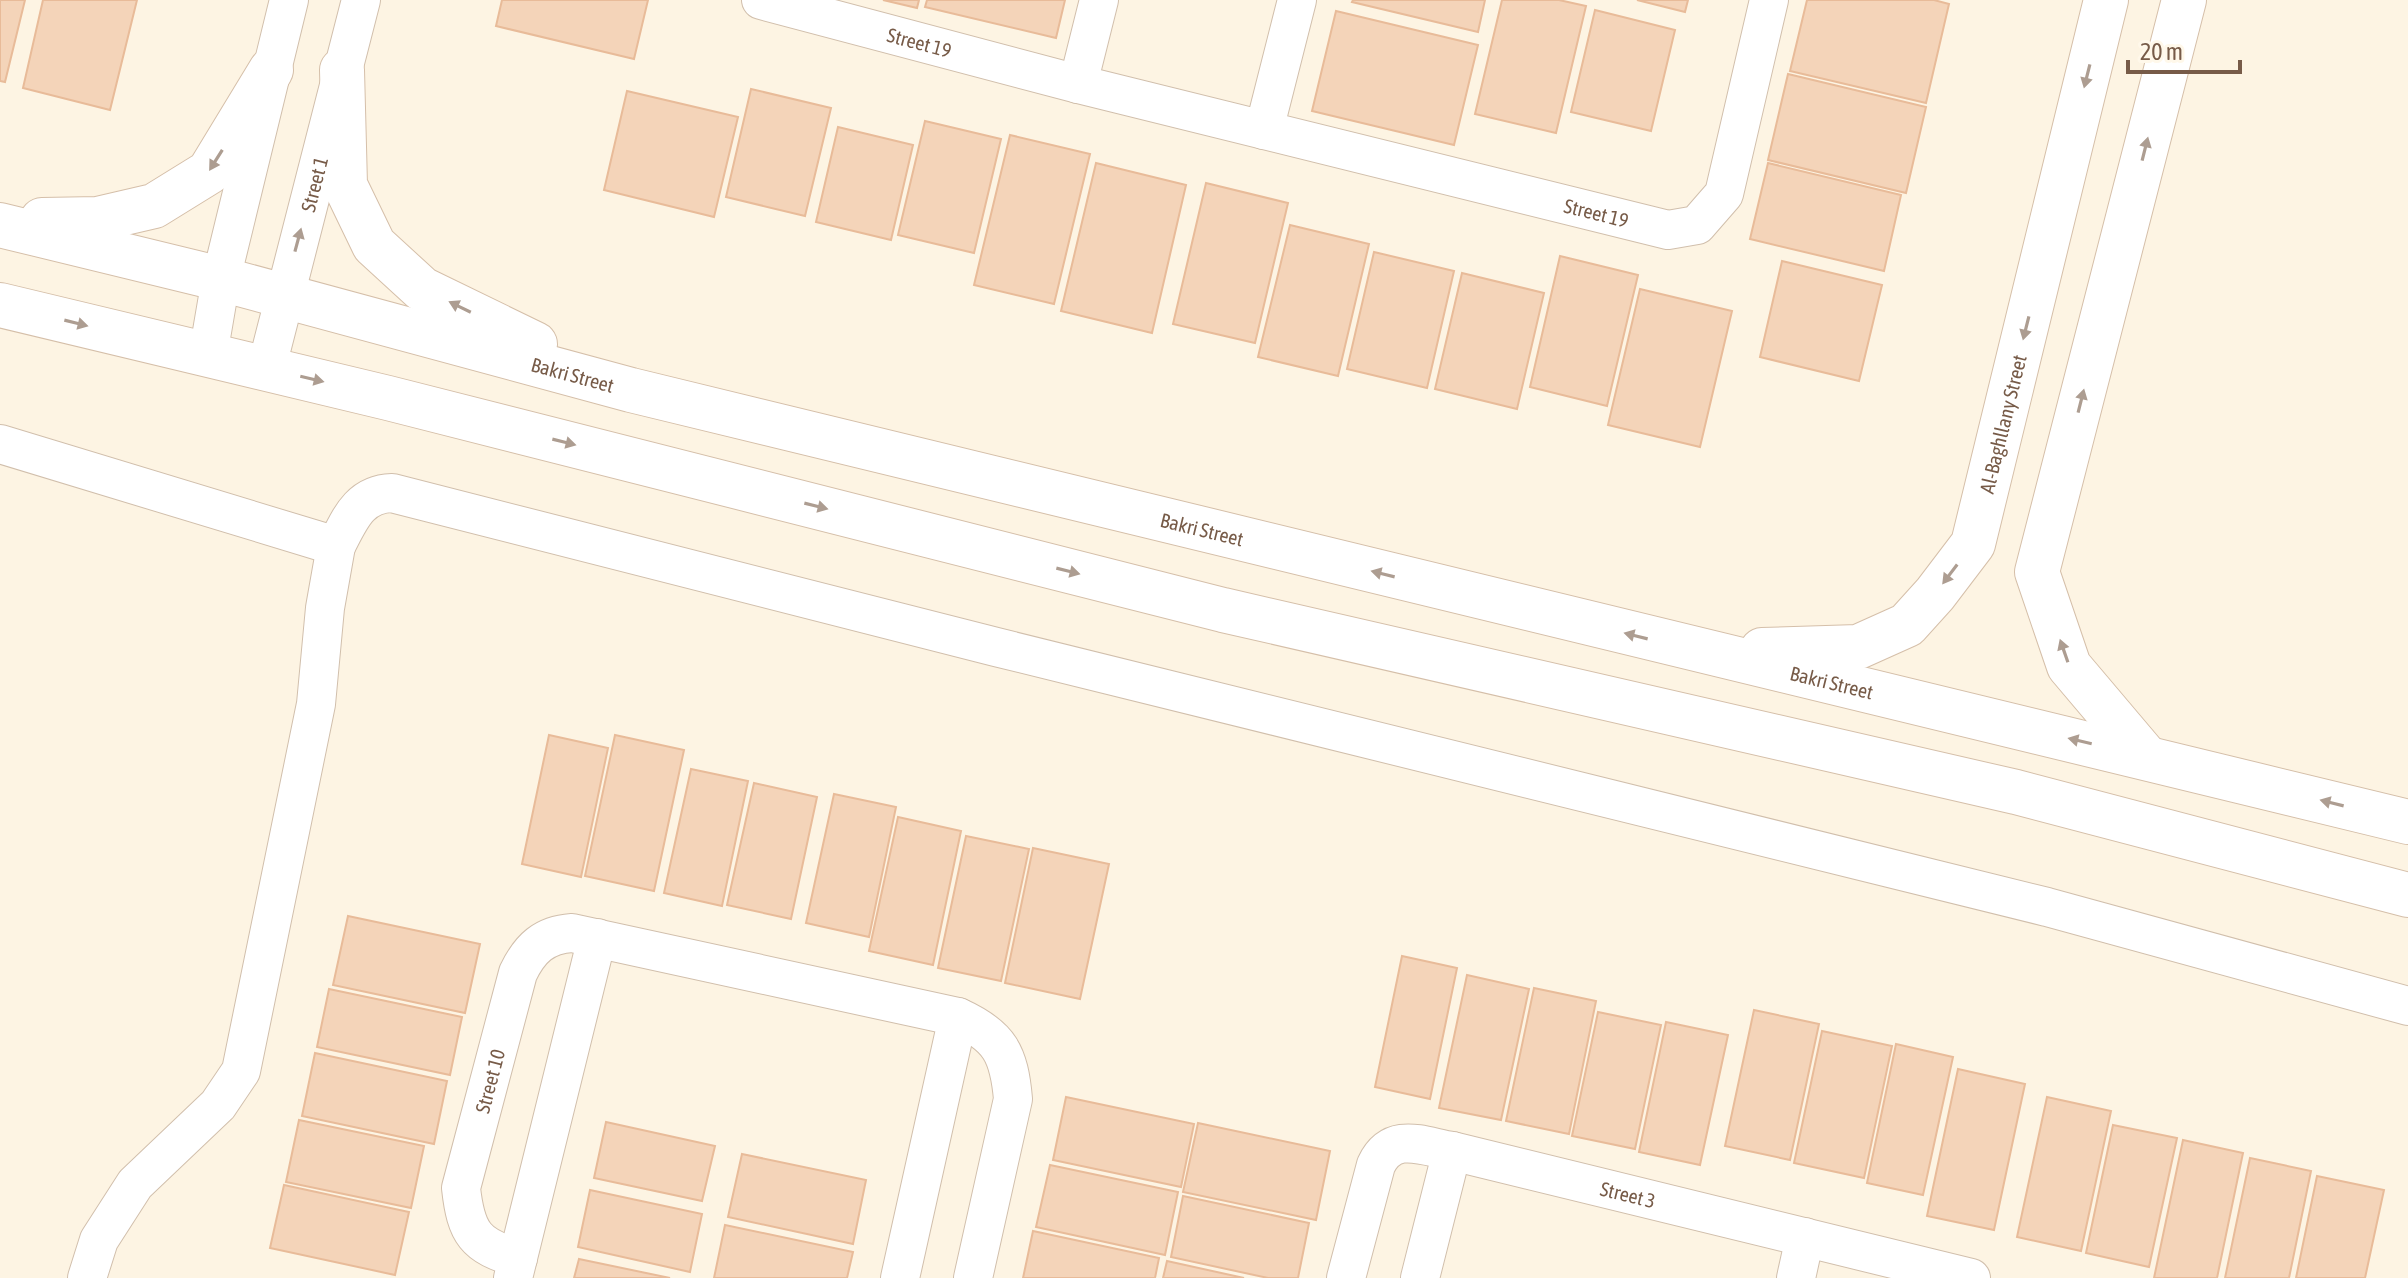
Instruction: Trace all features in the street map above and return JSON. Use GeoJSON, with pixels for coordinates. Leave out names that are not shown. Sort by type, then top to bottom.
{"type":"FeatureCollection","features":[{"type":"Feature","properties":{"kind":"main road","name":"Al-Baghllany Street"},"geometry":{"type":"LineString","coordinates":[[1703,652],[1858,647],[1907,625],[1973,544],[2106,0]]}},
{"type":"Feature","properties":{"kind":"main road"},"geometry":{"type":"LineString","coordinates":[[2146,757],[2069,666],[2037,572],[2184,0]]}},
{"type":"Feature","properties":{"kind":"main road"},"geometry":{"type":"LineString","coordinates":[[0,222],[98,219],[154,206],[209,172],[271,70]]}},
{"type":"Feature","properties":{"kind":"main road"},"geometry":{"type":"LineString","coordinates":[[342,70],[345,185],[374,245],[422,289],[631,390]]}},
{"type":"Feature","properties":{"kind":"main road","name":"Bakri Street"},"geometry":{"type":"LineString","coordinates":[[0,222],[631,390],[2408,822]]}},
{"type":"Feature","properties":{"kind":"main road"},"geometry":{"type":"LineString","coordinates":[[0,305],[404,401],[1223,610],[2016,792],[2408,895]]}},
{"type":"Feature","properties":{"kind":"main road"},"geometry":{"type":"LineString","coordinates":[[1990,475],[2004,493],[2016,502],[2035,503],[2058,490]]}},
{"type":"Feature","properties":{"kind":"street"},"geometry":{"type":"LineString","coordinates":[[208,355],[221,279],[289,0]]}},
{"type":"Feature","properties":{"kind":"street","name":"Street 1"},"geometry":{"type":"LineString","coordinates":[[266,370],[361,0]]}},
{"type":"Feature","properties":{"kind":"street","name":"Street 19"},"geometry":{"type":"LineString","coordinates":[[761,0],[1078,84],[1668,230],[1697,225],[1724,194],[1769,0]]}},
{"type":"Feature","properties":{"kind":"street"},"geometry":{"type":"LineString","coordinates":[[1078,84],[1099,0]]}},
{"type":"Feature","properties":{"kind":"street"},"geometry":{"type":"LineString","coordinates":[[1264,130],[1297,0]]}},
{"type":"Feature","properties":{"kind":"street"},"geometry":{"type":"LineString","coordinates":[[0,444],[336,546]]}},
{"type":"Feature","properties":{"kind":"street"},"geometry":{"type":"LineString","coordinates":[[87,1278],[99,1240],[135,1184],[218,1105],[241,1071],[316,704],[325,608],[336,546],[353,513],[375,494],[392,493],[2031,903],[2408,1006]]}},
{"type":"Feature","properties":{"kind":"street","name":"Street 10"},"geometry":{"type":"LineString","coordinates":[[597,938],[516,1268],[484,1246],[471,1232],[461,1188],[518,973],[526,956],[540,942],[555,934],[572,933],[597,938],[958,1017],[980,1027],[1000,1047],[1011,1078],[1013,1099],[973,1278]]}},
{"type":"Feature","properties":{"kind":"street"},"geometry":{"type":"LineString","coordinates":[[900,1278],[958,1017]]}},
{"type":"Feature","properties":{"kind":"street","name":"Street 3"},"geometry":{"type":"LineString","coordinates":[[1346,1278],[1376,1165],[1382,1153],[1403,1142],[1452,1151],[1805,1237],[1885,1268],[1971,1278]]}},
{"type":"Feature","properties":{"kind":"street"},"geometry":{"type":"LineString","coordinates":[[1420,1278],[1452,1151]]}},
{"type":"Feature","properties":{"kind":"street"},"geometry":{"type":"LineString","coordinates":[[1796,1278],[1805,1237]]}},
{"type":"Feature","properties":{"kind":"building"},"geometry":{"type":"Polygon","coordinates":[[[0,0],[25,0],[5,82],[0,81],[0,0]]]}},
{"type":"Feature","properties":{"kind":"building"},"geometry":{"type":"Polygon","coordinates":[[[43,0],[137,0],[110,110],[23,88],[43,0]]]}},
{"type":"Feature","properties":{"kind":"building"},"geometry":{"type":"Polygon","coordinates":[[[502,0],[648,0],[634,59],[496,26],[502,0]]]}},
{"type":"Feature","properties":{"kind":"building"},"geometry":{"type":"Polygon","coordinates":[[[883,0],[919,0],[917,8],[883,0]]]}},
{"type":"Feature","properties":{"kind":"building"},"geometry":{"type":"Polygon","coordinates":[[[927,0],[1065,0],[1056,38],[925,7],[927,0]]]}},
{"type":"Feature","properties":{"kind":"building"},"geometry":{"type":"Polygon","coordinates":[[[1353,0],[1485,0],[1478,32],[1353,0]]]}},
{"type":"Feature","properties":{"kind":"building"},"geometry":{"type":"Polygon","coordinates":[[[1502,0],[1559,0],[1586,6],[1556,133],[1475,114],[1502,0]]]}},
{"type":"Feature","properties":{"kind":"building"},"geometry":{"type":"Polygon","coordinates":[[[1637,0],[1688,0],[1685,12],[1637,0]]]}},
{"type":"Feature","properties":{"kind":"building"},"geometry":{"type":"Polygon","coordinates":[[[1807,0],[1934,0],[1949,4],[1926,103],[1790,71],[1807,0]]]}},
{"type":"Feature","properties":{"kind":"building"},"geometry":{"type":"Polygon","coordinates":[[[1595,10],[1675,30],[1651,131],[1571,112],[1595,10]]]}},
{"type":"Feature","properties":{"kind":"building"},"geometry":{"type":"Polygon","coordinates":[[[1336,11],[1478,45],[1454,145],[1312,111],[1336,11]]]}},
{"type":"Feature","properties":{"kind":"building"},"geometry":{"type":"Polygon","coordinates":[[[1788,74],[1926,107],[1906,193],[1768,160],[1788,74]]]}},
{"type":"Feature","properties":{"kind":"building"},"geometry":{"type":"Polygon","coordinates":[[[751,89],[831,108],[805,216],[726,197],[751,89]]]}},
{"type":"Feature","properties":{"kind":"building"},"geometry":{"type":"Polygon","coordinates":[[[627,91],[738,117],[714,217],[604,190],[627,91]]]}},
{"type":"Feature","properties":{"kind":"building"},"geometry":{"type":"Polygon","coordinates":[[[925,121],[1001,139],[974,253],[898,235],[925,121]]]}},
{"type":"Feature","properties":{"kind":"building"},"geometry":{"type":"Polygon","coordinates":[[[838,127],[913,145],[891,240],[816,222],[838,127]]]}},
{"type":"Feature","properties":{"kind":"building"},"geometry":{"type":"Polygon","coordinates":[[[1010,135],[1090,154],[1054,304],[974,285],[1010,135]]]}},
{"type":"Feature","properties":{"kind":"building"},"geometry":{"type":"Polygon","coordinates":[[[1096,163],[1186,185],[1152,333],[1061,311],[1096,163]]]}},
{"type":"Feature","properties":{"kind":"building"},"geometry":{"type":"Polygon","coordinates":[[[1768,163],[1901,195],[1884,271],[1750,239],[1768,163]]]}},
{"type":"Feature","properties":{"kind":"building"},"geometry":{"type":"Polygon","coordinates":[[[1206,183],[1288,203],[1255,343],[1173,324],[1206,183]]]}},
{"type":"Feature","properties":{"kind":"building"},"geometry":{"type":"Polygon","coordinates":[[[1290,225],[1369,244],[1338,376],[1258,357],[1290,225]]]}},
{"type":"Feature","properties":{"kind":"building"},"geometry":{"type":"Polygon","coordinates":[[[1374,252],[1454,271],[1427,388],[1347,369],[1374,252]]]}},
{"type":"Feature","properties":{"kind":"building"},"geometry":{"type":"Polygon","coordinates":[[[1560,256],[1638,275],[1607,406],[1530,387],[1560,256]]]}},
{"type":"Feature","properties":{"kind":"building"},"geometry":{"type":"Polygon","coordinates":[[[1782,261],[1882,285],[1859,381],[1760,357],[1782,261]]]}},
{"type":"Feature","properties":{"kind":"building"},"geometry":{"type":"Polygon","coordinates":[[[1462,273],[1544,293],[1517,409],[1435,389],[1462,273]]]}},
{"type":"Feature","properties":{"kind":"building"},"geometry":{"type":"Polygon","coordinates":[[[1640,289],[1732,311],[1700,447],[1608,425],[1640,289]]]}},
{"type":"Feature","properties":{"kind":"building"},"geometry":{"type":"Polygon","coordinates":[[[549,735],[608,748],[581,877],[522,864],[549,735]]]}},
{"type":"Feature","properties":{"kind":"building"},"geometry":{"type":"Polygon","coordinates":[[[615,735],[684,750],[654,891],[585,876],[615,735]]]}},
{"type":"Feature","properties":{"kind":"building"},"geometry":{"type":"Polygon","coordinates":[[[691,769],[748,781],[722,906],[664,893],[691,769]]]}},
{"type":"Feature","properties":{"kind":"building"},"geometry":{"type":"Polygon","coordinates":[[[754,783],[817,797],[791,919],[727,905],[754,783]]]}},
{"type":"Feature","properties":{"kind":"building"},"geometry":{"type":"Polygon","coordinates":[[[834,794],[896,807],[869,937],[806,923],[834,794]]]}},
{"type":"Feature","properties":{"kind":"building"},"geometry":{"type":"Polygon","coordinates":[[[898,817],[961,831],[933,965],[869,951],[898,817]]]}},
{"type":"Feature","properties":{"kind":"building"},"geometry":{"type":"Polygon","coordinates":[[[966,836],[1029,849],[1001,981],[938,968],[966,836]]]}},
{"type":"Feature","properties":{"kind":"building"},"geometry":{"type":"Polygon","coordinates":[[[1033,848],[1109,864],[1080,999],[1005,983],[1033,848]]]}},
{"type":"Feature","properties":{"kind":"building"},"geometry":{"type":"Polygon","coordinates":[[[348,916],[480,944],[465,1013],[333,985],[348,916]]]}},
{"type":"Feature","properties":{"kind":"building"},"geometry":{"type":"Polygon","coordinates":[[[1402,956],[1457,968],[1430,1099],[1375,1087],[1402,956]]]}},
{"type":"Feature","properties":{"kind":"building"},"geometry":{"type":"Polygon","coordinates":[[[1467,975],[1529,989],[1501,1120],[1439,1108],[1467,975]]]}},
{"type":"Feature","properties":{"kind":"building"},"geometry":{"type":"Polygon","coordinates":[[[1534,988],[1596,1001],[1569,1134],[1506,1121],[1534,988]]]}},
{"type":"Feature","properties":{"kind":"building"},"geometry":{"type":"Polygon","coordinates":[[[329,989],[462,1017],[450,1075],[317,1047],[329,989]]]}},
{"type":"Feature","properties":{"kind":"building"},"geometry":{"type":"Polygon","coordinates":[[[1754,1010],[1819,1024],[1790,1160],[1725,1146],[1754,1010]]]}},
{"type":"Feature","properties":{"kind":"building"},"geometry":{"type":"Polygon","coordinates":[[[1598,1012],[1661,1025],[1635,1149],[1572,1136],[1598,1012]]]}},
{"type":"Feature","properties":{"kind":"building"},"geometry":{"type":"Polygon","coordinates":[[[1666,1022],[1728,1035],[1700,1165],[1639,1152],[1666,1022]]]}},
{"type":"Feature","properties":{"kind":"building"},"geometry":{"type":"Polygon","coordinates":[[[1822,1031],[1892,1046],[1864,1178],[1794,1163],[1822,1031]]]}},
{"type":"Feature","properties":{"kind":"building"},"geometry":{"type":"Polygon","coordinates":[[[1896,1044],[1953,1057],[1923,1195],[1867,1183],[1896,1044]]]}},
{"type":"Feature","properties":{"kind":"building"},"geometry":{"type":"Polygon","coordinates":[[[315,1053],[447,1081],[434,1144],[302,1116],[315,1053]]]}},
{"type":"Feature","properties":{"kind":"building"},"geometry":{"type":"Polygon","coordinates":[[[1958,1069],[2025,1084],[1994,1230],[1927,1216],[1958,1069]]]}},
{"type":"Feature","properties":{"kind":"building"},"geometry":{"type":"Polygon","coordinates":[[[1066,1097],[1194,1124],[1181,1187],[1053,1160],[1066,1097]]]}},
{"type":"Feature","properties":{"kind":"building"},"geometry":{"type":"Polygon","coordinates":[[[2047,1097],[2111,1111],[2081,1251],[2017,1237],[2047,1097]]]}},
{"type":"Feature","properties":{"kind":"building"},"geometry":{"type":"Polygon","coordinates":[[[299,1120],[424,1146],[411,1208],[286,1182],[299,1120]]]}},
{"type":"Feature","properties":{"kind":"building"},"geometry":{"type":"Polygon","coordinates":[[[606,1122],[715,1146],[702,1201],[594,1178],[606,1122]]]}},
{"type":"Feature","properties":{"kind":"building"},"geometry":{"type":"Polygon","coordinates":[[[1198,1123],[1330,1151],[1316,1220],[1183,1192],[1198,1123]]]}},
{"type":"Feature","properties":{"kind":"building"},"geometry":{"type":"Polygon","coordinates":[[[2113,1125],[2177,1138],[2149,1267],[2086,1253],[2113,1125]]]}},
{"type":"Feature","properties":{"kind":"building"},"geometry":{"type":"Polygon","coordinates":[[[2183,1140],[2243,1153],[2217,1278],[2154,1278],[2183,1140]]]}},
{"type":"Feature","properties":{"kind":"building"},"geometry":{"type":"Polygon","coordinates":[[[742,1154],[866,1180],[853,1244],[728,1217],[742,1154]]]}},
{"type":"Feature","properties":{"kind":"building"},"geometry":{"type":"Polygon","coordinates":[[[2250,1158],[2311,1171],[2289,1278],[2225,1278],[2250,1158]]]}},
{"type":"Feature","properties":{"kind":"building"},"geometry":{"type":"Polygon","coordinates":[[[1050,1165],[1178,1192],[1165,1255],[1036,1227],[1050,1165]]]}},
{"type":"Feature","properties":{"kind":"building"},"geometry":{"type":"Polygon","coordinates":[[[2317,1176],[2384,1190],[2365,1278],[2296,1278],[2317,1176]]]}},
{"type":"Feature","properties":{"kind":"building"},"geometry":{"type":"Polygon","coordinates":[[[284,1185],[409,1212],[395,1275],[270,1248],[284,1185]]]}},
{"type":"Feature","properties":{"kind":"building"},"geometry":{"type":"Polygon","coordinates":[[[590,1190],[702,1214],[690,1272],[578,1247],[590,1190]]]}},
{"type":"Feature","properties":{"kind":"building"},"geometry":{"type":"Polygon","coordinates":[[[1183,1196],[1309,1223],[1298,1278],[1268,1278],[1171,1257],[1183,1196]]]}},
{"type":"Feature","properties":{"kind":"building"},"geometry":{"type":"Polygon","coordinates":[[[725,1225],[853,1252],[847,1278],[714,1278],[725,1225]]]}},
{"type":"Feature","properties":{"kind":"building"},"geometry":{"type":"Polygon","coordinates":[[[1033,1231],[1159,1258],[1155,1278],[1023,1278],[1033,1231]]]}},
{"type":"Feature","properties":{"kind":"building"},"geometry":{"type":"Polygon","coordinates":[[[579,1259],[670,1278],[574,1278],[579,1259]]]}},
{"type":"Feature","properties":{"kind":"building"},"geometry":{"type":"Polygon","coordinates":[[[1167,1261],[1244,1278],[1163,1278],[1167,1261]]]}}]}
